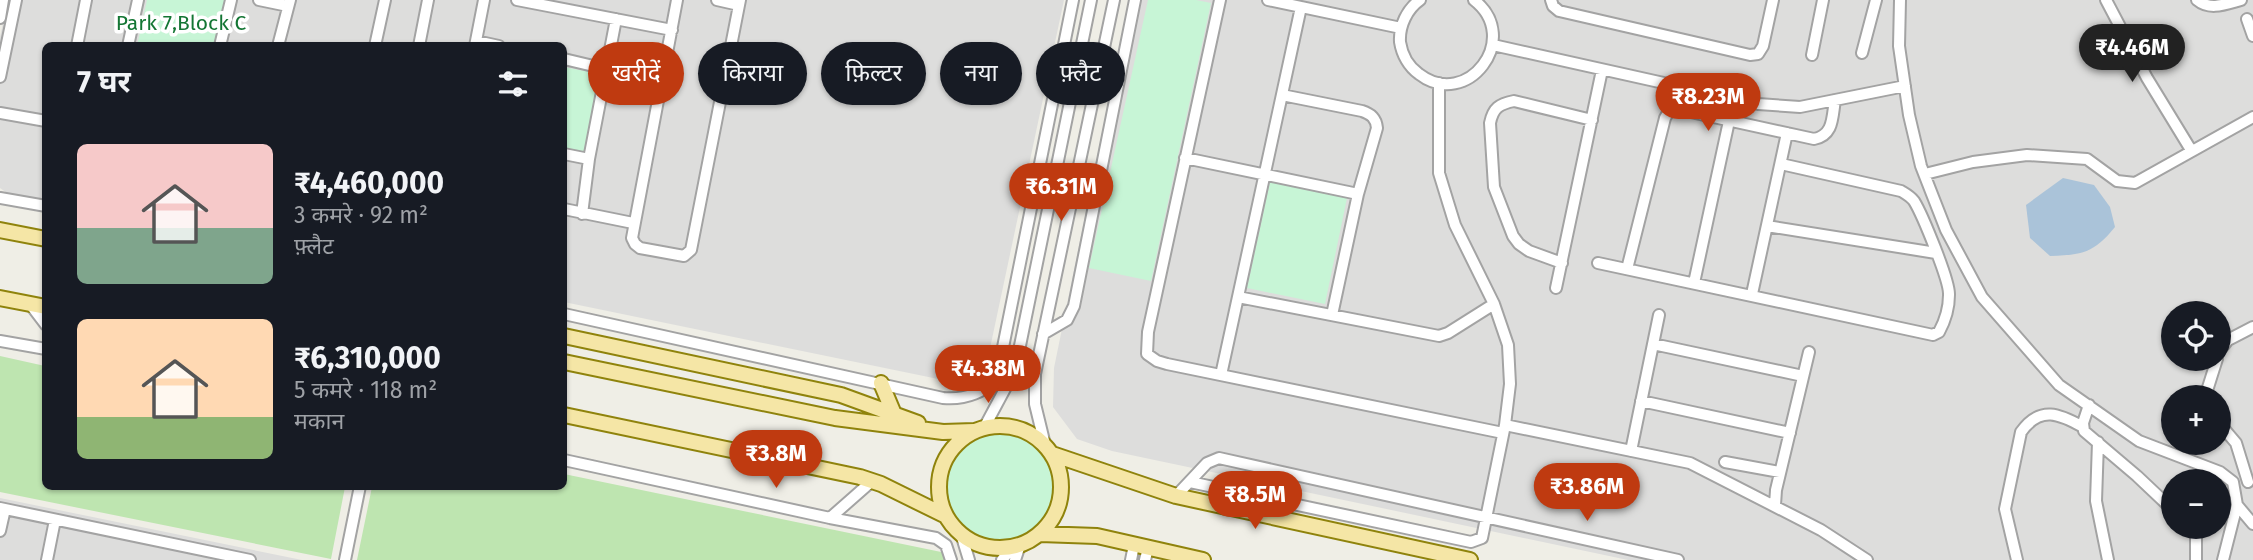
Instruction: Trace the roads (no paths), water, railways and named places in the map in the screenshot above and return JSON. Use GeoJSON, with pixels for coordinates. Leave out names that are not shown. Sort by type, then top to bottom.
{"type":"FeatureCollection","features":[{"type":"Feature","properties":{"kind":"main road"},"geometry":{"type":"LineString","coordinates":[[0,230],[42,237]]}},
{"type":"Feature","properties":{"kind":"main road"},"geometry":{"type":"LineString","coordinates":[[0,298],[42,306]]}},
{"type":"Feature","properties":{"kind":"main road"},"geometry":{"type":"LineString","coordinates":[[567,337],[841,395],[943,432]]}},
{"type":"Feature","properties":{"kind":"main road"},"geometry":{"type":"LineString","coordinates":[[567,363],[835,418],[943,432],[1008,426],[1018,428],[1034,436],[1049,450],[1176,496],[1470,560]]}},
{"type":"Feature","properties":{"kind":"main road"},"geometry":{"type":"LineString","coordinates":[[881,383],[894,414]]}},
{"type":"Feature","properties":{"kind":"main road"},"geometry":{"type":"LineString","coordinates":[[567,416],[872,481],[944,515]]}},
{"type":"Feature","properties":{"kind":"main road"},"geometry":{"type":"LineString","coordinates":[[979,429],[956,444],[942,467],[938,484],[944,515],[962,537],[989,548],[1016,551],[1040,534],[1051,522],[1058,508],[1062,484],[1049,450]]}},
{"type":"Feature","properties":{"kind":"main road"},"geometry":{"type":"LineString","coordinates":[[1040,534],[1097,536],[1151,553],[1203,560]]}},
{"type":"Feature","properties":{"kind":"street"},"geometry":{"type":"LineString","coordinates":[[0,18],[3,0]]}},
{"type":"Feature","properties":{"kind":"street"},"geometry":{"type":"LineString","coordinates":[[0,77],[16,0]]}},
{"type":"Feature","properties":{"kind":"street"},"geometry":{"type":"LineString","coordinates":[[78,42],[86,0]]}},
{"type":"Feature","properties":{"kind":"street"},"geometry":{"type":"LineString","coordinates":[[129,42],[138,0]]}},
{"type":"Feature","properties":{"kind":"street"},"geometry":{"type":"LineString","coordinates":[[221,42],[231,0]]}},
{"type":"Feature","properties":{"kind":"street"},"geometry":{"type":"LineString","coordinates":[[259,0],[289,3],[279,42]]}},
{"type":"Feature","properties":{"kind":"street"},"geometry":{"type":"LineString","coordinates":[[376,42],[385,0]]}},
{"type":"Feature","properties":{"kind":"street"},"geometry":{"type":"LineString","coordinates":[[420,42],[428,0]]}},
{"type":"Feature","properties":{"kind":"street"},"geometry":{"type":"LineString","coordinates":[[475,42],[484,0]]}},
{"type":"Feature","properties":{"kind":"street"},"geometry":{"type":"LineString","coordinates":[[517,0],[671,30]]}},
{"type":"Feature","properties":{"kind":"street"},"geometry":{"type":"LineString","coordinates":[[677,0],[632,238],[640,248],[684,256],[691,250],[740,3],[717,0]]}},
{"type":"Feature","properties":{"kind":"street"},"geometry":{"type":"LineString","coordinates":[[567,315],[948,399],[976,394],[985,389],[998,372],[1073,0]]}},
{"type":"Feature","properties":{"kind":"street"},"geometry":{"type":"LineString","coordinates":[[979,429],[1015,370],[1091,0]]}},
{"type":"Feature","properties":{"kind":"street"},"geometry":{"type":"LineString","coordinates":[[1049,450],[1035,404],[1034,374],[1114,0]]}},
{"type":"Feature","properties":{"kind":"street"},"geometry":{"type":"LineString","coordinates":[[1043,334],[1067,320],[1074,306],[1135,0]]}},
{"type":"Feature","properties":{"kind":"street"},"geometry":{"type":"LineString","coordinates":[[1220,0],[1145,349],[1147,354],[1157,361],[1221,375],[1690,463],[1821,530],[1867,560]]}},
{"type":"Feature","properties":{"kind":"street"},"geometry":{"type":"LineString","coordinates":[[1268,0],[1401,28]]}},
{"type":"Feature","properties":{"kind":"street"},"geometry":{"type":"LineString","coordinates":[[1420,0],[1406,14],[1400,43],[1408,63],[1424,78],[1453,84],[1479,71],[1488,59],[1493,45],[1489,17],[1474,0]]}},
{"type":"Feature","properties":{"kind":"street"},"geometry":{"type":"LineString","coordinates":[[1551,0],[1559,11],[1750,55],[1758,54],[1763,46],[1773,0]]}},
{"type":"Feature","properties":{"kind":"street"},"geometry":{"type":"LineString","coordinates":[[1812,55],[1823,0]]}},
{"type":"Feature","properties":{"kind":"street"},"geometry":{"type":"LineString","coordinates":[[1862,52],[1876,0]]}},
{"type":"Feature","properties":{"kind":"street"},"geometry":{"type":"LineString","coordinates":[[1900,0],[1899,46],[1909,114],[1925,174],[1946,230],[1982,297],[2060,385],[2139,441],[2220,472],[2233,482],[2237,505],[2223,560]]}},
{"type":"Feature","properties":{"kind":"street"},"geometry":{"type":"LineString","coordinates":[[2106,0],[2147,78],[2191,150]]}},
{"type":"Feature","properties":{"kind":"street"},"geometry":{"type":"LineString","coordinates":[[2197,0],[2213,7],[2241,0]]}},
{"type":"Feature","properties":{"kind":"street"},"geometry":{"type":"LineString","coordinates":[[1221,375],[1301,7]]}},
{"type":"Feature","properties":{"kind":"street"},"geometry":{"type":"LineString","coordinates":[[611,42],[616,19]]}},
{"type":"Feature","properties":{"kind":"street"},"geometry":{"type":"LineString","coordinates":[[2247,19],[2253,36]]}},
{"type":"Feature","properties":{"kind":"street"},"geometry":{"type":"LineString","coordinates":[[1493,45],[1758,104],[1800,107],[1905,86]]}},
{"type":"Feature","properties":{"kind":"street"},"geometry":{"type":"LineString","coordinates":[[567,60],[588,65]]}},
{"type":"Feature","properties":{"kind":"street"},"geometry":{"type":"LineString","coordinates":[[1556,288],[1602,70]]}},
{"type":"Feature","properties":{"kind":"street"},"geometry":{"type":"LineString","coordinates":[[1190,482],[1471,542],[1482,538],[1504,429],[1510,384],[1508,345],[1494,304],[1455,225],[1439,173],[1439,83]]}},
{"type":"Feature","properties":{"kind":"street"},"geometry":{"type":"LineString","coordinates":[[1282,95],[1362,111],[1373,117],[1377,128],[1358,194],[1332,315]]}},
{"type":"Feature","properties":{"kind":"street"},"geometry":{"type":"LineString","coordinates":[[1627,269],[1669,111],[1677,109],[1814,139],[1829,132],[1835,100]]}},
{"type":"Feature","properties":{"kind":"street"},"geometry":{"type":"LineString","coordinates":[[1562,263],[1529,251],[1513,236],[1494,187],[1490,123],[1492,113],[1501,103],[1514,101],[1592,120]]}},
{"type":"Feature","properties":{"kind":"street"},"geometry":{"type":"LineString","coordinates":[[582,214],[599,105]]}},
{"type":"Feature","properties":{"kind":"street"},"geometry":{"type":"LineString","coordinates":[[0,113],[42,120]]}},
{"type":"Feature","properties":{"kind":"street"},"geometry":{"type":"LineString","coordinates":[[1925,174],[1973,162],[2027,155],[2087,159],[2117,181],[2135,183],[2253,117]]}},
{"type":"Feature","properties":{"kind":"street"},"geometry":{"type":"LineString","coordinates":[[1694,282],[1729,121]]}},
{"type":"Feature","properties":{"kind":"street"},"geometry":{"type":"LineString","coordinates":[[1752,294],[1787,134]]}},
{"type":"Feature","properties":{"kind":"street"},"geometry":{"type":"LineString","coordinates":[[567,155],[589,159]]}},
{"type":"Feature","properties":{"kind":"street"},"geometry":{"type":"LineString","coordinates":[[1185,158],[1358,194]]}},
{"type":"Feature","properties":{"kind":"street"},"geometry":{"type":"LineString","coordinates":[[1598,263],[1933,335],[1939,332],[1944,323],[1950,292],[1910,196],[1901,191],[1781,164]]}},
{"type":"Feature","properties":{"kind":"street"},"geometry":{"type":"LineString","coordinates":[[0,198],[42,205]]}},
{"type":"Feature","properties":{"kind":"street"},"geometry":{"type":"LineString","coordinates":[[567,210],[634,223]]}},
{"type":"Feature","properties":{"kind":"street"},"geometry":{"type":"LineString","coordinates":[[1767,226],[1936,253]]}},
{"type":"Feature","properties":{"kind":"street"},"geometry":{"type":"LineString","coordinates":[[1238,297],[1442,336],[1494,304]]}},
{"type":"Feature","properties":{"kind":"street"},"geometry":{"type":"LineString","coordinates":[[1012,301],[1027,318]]}},
{"type":"Feature","properties":{"kind":"street"},"geometry":{"type":"LineString","coordinates":[[30,304],[42,320]]}},
{"type":"Feature","properties":{"kind":"street"},"geometry":{"type":"LineString","coordinates":[[1631,451],[1659,315]]}},
{"type":"Feature","properties":{"kind":"street"},"geometry":{"type":"LineString","coordinates":[[2231,338],[2253,327]]}},
{"type":"Feature","properties":{"kind":"street"},"geometry":{"type":"LineString","coordinates":[[0,341],[42,348]]}},
{"type":"Feature","properties":{"kind":"street"},"geometry":{"type":"LineString","coordinates":[[1653,344],[1803,376]]}},
{"type":"Feature","properties":{"kind":"street"},"geometry":{"type":"LineString","coordinates":[[1775,505],[1780,472],[1809,352]]}},
{"type":"Feature","properties":{"kind":"street"},"geometry":{"type":"LineString","coordinates":[[1641,401],[1790,433]]}},
{"type":"Feature","properties":{"kind":"street"},"geometry":{"type":"LineString","coordinates":[[2083,427],[2088,405]]}},
{"type":"Feature","properties":{"kind":"street"},"geometry":{"type":"LineString","coordinates":[[2017,560],[2005,509],[2021,432],[2026,424],[2048,414],[2061,415],[2083,427],[2084,431],[2161,499]]}},
{"type":"Feature","properties":{"kind":"street"},"geometry":{"type":"LineString","coordinates":[[2231,437],[2236,443],[2251,481],[2236,490]]}},
{"type":"Feature","properties":{"kind":"street"},"geometry":{"type":"LineString","coordinates":[[2098,442],[2096,501],[2108,560]]}},
{"type":"Feature","properties":{"kind":"street"},"geometry":{"type":"LineString","coordinates":[[1176,496],[1208,463],[1219,458],[1678,560]]}},
{"type":"Feature","properties":{"kind":"street"},"geometry":{"type":"LineString","coordinates":[[567,461],[830,518],[936,538],[946,545],[951,560]]}},
{"type":"Feature","properties":{"kind":"street"},"geometry":{"type":"LineString","coordinates":[[1726,462],[1780,472]]}},
{"type":"Feature","properties":{"kind":"street"},"geometry":{"type":"LineString","coordinates":[[830,518],[872,481]]}},
{"type":"Feature","properties":{"kind":"street"},"geometry":{"type":"LineString","coordinates":[[345,560],[359,490]]}},
{"type":"Feature","properties":{"kind":"street"},"geometry":{"type":"LineString","coordinates":[[2237,505],[2253,524]]}},
{"type":"Feature","properties":{"kind":"street"},"geometry":{"type":"LineString","coordinates":[[0,531],[2,509],[249,560]]}},
{"type":"Feature","properties":{"kind":"street"},"geometry":{"type":"LineString","coordinates":[[47,560],[55,520]]}},
{"type":"Feature","properties":{"kind":"street"},"geometry":{"type":"LineString","coordinates":[[962,537],[969,560]]}},
{"type":"Feature","properties":{"kind":"street"},"geometry":{"type":"LineString","coordinates":[[2196,539],[2196,560]]}},
{"type":"Feature","properties":{"kind":"street"},"geometry":{"type":"LineString","coordinates":[[1002,560],[1016,551]]}},
{"type":"Feature","properties":{"kind":"street"},"geometry":{"type":"LineString","coordinates":[[1131,560],[1151,553]]}},
{"type":"Feature","properties":{"kind":"water"},"geometry":{"type":"Polygon","coordinates":[[[2063,178],[2094,185],[2110,207],[2115,227],[2087,251],[2050,256],[2030,238],[2026,205],[2063,178]]]}},
{"type":"Feature","properties":{"kind":"park label","name":"Park 7,Block C"},"geometry":{"type":"Point","coordinates":[181,23]}}]}
